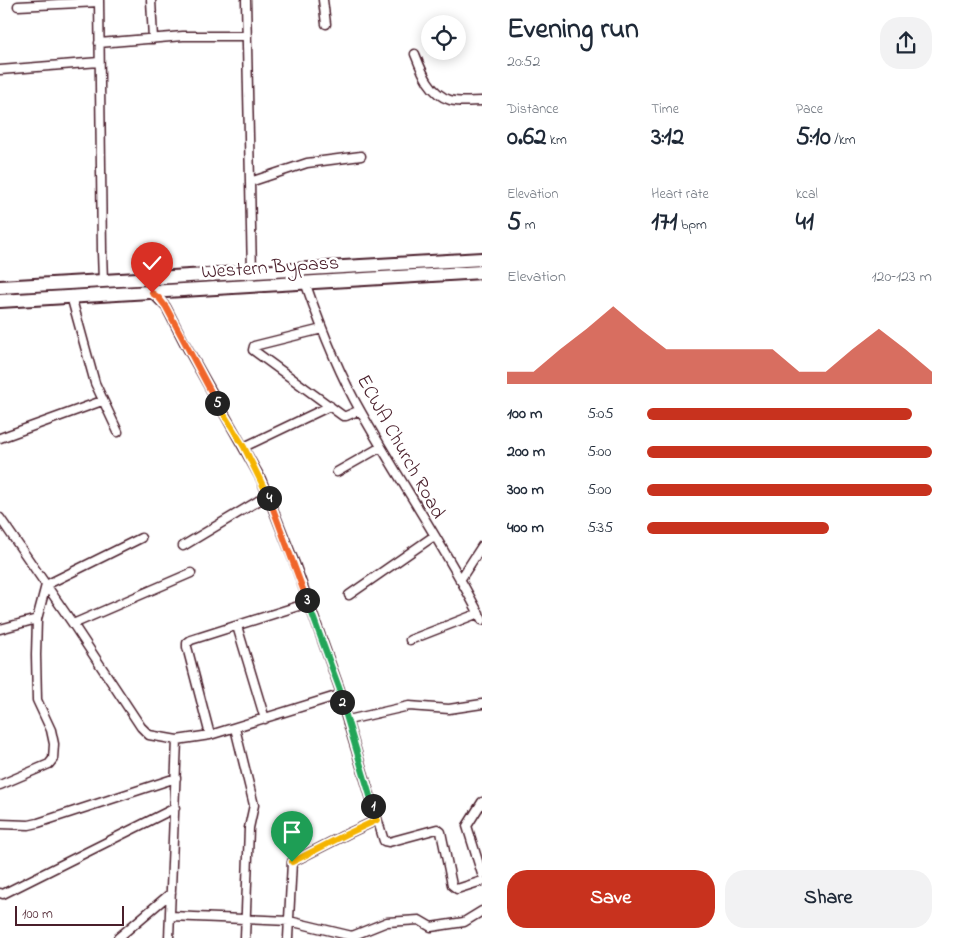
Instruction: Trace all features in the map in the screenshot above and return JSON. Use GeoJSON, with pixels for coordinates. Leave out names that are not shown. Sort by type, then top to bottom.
{"type":"FeatureCollection","features":[{"type":"Feature","properties":{"kind":"main road","name":"Western Bypass"},"geometry":{"type":"LineString","coordinates":[[0,287],[482,259]]}},
{"type":"Feature","properties":{"kind":"main road","name":"Western Bypass"},"geometry":{"type":"LineString","coordinates":[[0,301],[176,292],[305,282],[482,272]]}},
{"type":"Feature","properties":{"kind":"street"},"geometry":{"type":"LineString","coordinates":[[151,0],[153,39]]}},
{"type":"Feature","properties":{"kind":"street"},"geometry":{"type":"LineString","coordinates":[[246,0],[252,273]]}},
{"type":"Feature","properties":{"kind":"street"},"geometry":{"type":"LineString","coordinates":[[323,0],[326,24]]}},
{"type":"Feature","properties":{"kind":"street"},"geometry":{"type":"LineString","coordinates":[[18,6],[99,1],[103,281]]}},
{"type":"Feature","properties":{"kind":"street"},"geometry":{"type":"LineString","coordinates":[[99,42],[183,36],[247,36]]}},
{"type":"Feature","properties":{"kind":"street"},"geometry":{"type":"LineString","coordinates":[[415,54],[428,83],[440,96],[451,101],[482,100]]}},
{"type":"Feature","properties":{"kind":"street"},"geometry":{"type":"LineString","coordinates":[[0,70],[99,62]]}},
{"type":"Feature","properties":{"kind":"street"},"geometry":{"type":"LineString","coordinates":[[250,182],[307,163],[361,156]]}},
{"type":"Feature","properties":{"kind":"street","name":"ECWA Church Road"},"geometry":{"type":"LineString","coordinates":[[305,282],[322,329],[360,410],[480,616]]}},
{"type":"Feature","properties":{"kind":"street"},"geometry":{"type":"LineString","coordinates":[[166,307],[176,292]]}},
{"type":"Feature","properties":{"kind":"street"},"geometry":{"type":"LineString","coordinates":[[152,293],[166,307],[207,384],[244,447],[268,495],[340,690],[339,694],[384,841],[437,829],[440,830],[454,888],[457,889],[482,881]]}},
{"type":"Feature","properties":{"kind":"street"},"geometry":{"type":"LineString","coordinates":[[71,296],[95,383],[118,432]]}},
{"type":"Feature","properties":{"kind":"street"},"geometry":{"type":"LineString","coordinates":[[322,329],[254,346],[253,350],[346,416],[360,410]]}},
{"type":"Feature","properties":{"kind":"street"},"geometry":{"type":"LineString","coordinates":[[0,438],[102,401]]}},
{"type":"Feature","properties":{"kind":"street"},"geometry":{"type":"LineString","coordinates":[[244,447],[330,406]]}},
{"type":"Feature","properties":{"kind":"street"},"geometry":{"type":"LineString","coordinates":[[337,472],[382,447]]}},
{"type":"Feature","properties":{"kind":"street"},"geometry":{"type":"LineString","coordinates":[[183,546],[268,495]]}},
{"type":"Feature","properties":{"kind":"street"},"geometry":{"type":"LineString","coordinates":[[0,518],[141,727],[149,735],[177,740],[210,735],[339,694]]}},
{"type":"Feature","properties":{"kind":"street"},"geometry":{"type":"LineString","coordinates":[[349,595],[434,536]]}},
{"type":"Feature","properties":{"kind":"street"},"geometry":{"type":"LineString","coordinates":[[46,585],[141,538]]}},
{"type":"Feature","properties":{"kind":"street"},"geometry":{"type":"LineString","coordinates":[[460,580],[482,546]]}},
{"type":"Feature","properties":{"kind":"street"},"geometry":{"type":"LineString","coordinates":[[73,624],[191,573]]}},
{"type":"Feature","properties":{"kind":"street"},"geometry":{"type":"LineString","coordinates":[[0,784],[49,764],[53,759],[54,744],[51,730],[37,697],[36,655],[38,619],[46,585]]}},
{"type":"Feature","properties":{"kind":"street"},"geometry":{"type":"LineString","coordinates":[[210,735],[186,647],[187,643],[191,640],[308,603]]}},
{"type":"Feature","properties":{"kind":"street"},"geometry":{"type":"LineString","coordinates":[[410,640],[480,616]]}},
{"type":"Feature","properties":{"kind":"street"},"geometry":{"type":"LineString","coordinates":[[0,628],[38,619]]}},
{"type":"Feature","properties":{"kind":"street"},"geometry":{"type":"LineString","coordinates":[[237,626],[265,719]]}},
{"type":"Feature","properties":{"kind":"street"},"geometry":{"type":"LineString","coordinates":[[348,720],[409,706],[449,709],[482,704]]}},
{"type":"Feature","properties":{"kind":"street"},"geometry":{"type":"LineString","coordinates":[[235,728],[254,800],[249,828],[245,938]]}},
{"type":"Feature","properties":{"kind":"street"},"geometry":{"type":"LineString","coordinates":[[169,938],[177,740]]}},
{"type":"Feature","properties":{"kind":"street"},"geometry":{"type":"LineString","coordinates":[[0,824],[29,825],[38,823],[176,778]]}},
{"type":"Feature","properties":{"kind":"street"},"geometry":{"type":"LineString","coordinates":[[482,802],[467,826],[482,874]]}},
{"type":"Feature","properties":{"kind":"street"},"geometry":{"type":"LineString","coordinates":[[0,894],[57,868],[175,808]]}},
{"type":"Feature","properties":{"kind":"street"},"geometry":{"type":"LineString","coordinates":[[288,938],[292,862],[377,820]]}},
{"type":"Feature","properties":{"kind":"street"},"geometry":{"type":"LineString","coordinates":[[118,938],[171,893]]}},
{"type":"Feature","properties":{"kind":"street"},"geometry":{"type":"LineString","coordinates":[[170,916],[289,920],[352,936],[387,922],[419,920],[431,927],[464,922],[482,911]]}},
{"type":"Feature","properties":{"kind":"route"},"geometry":{"type":"LineString","coordinates":[[152,293],[166,307],[225,417],[244,447],[274,509],[340,690],[339,694],[377,820],[294,859],[292,862]]}}]}
